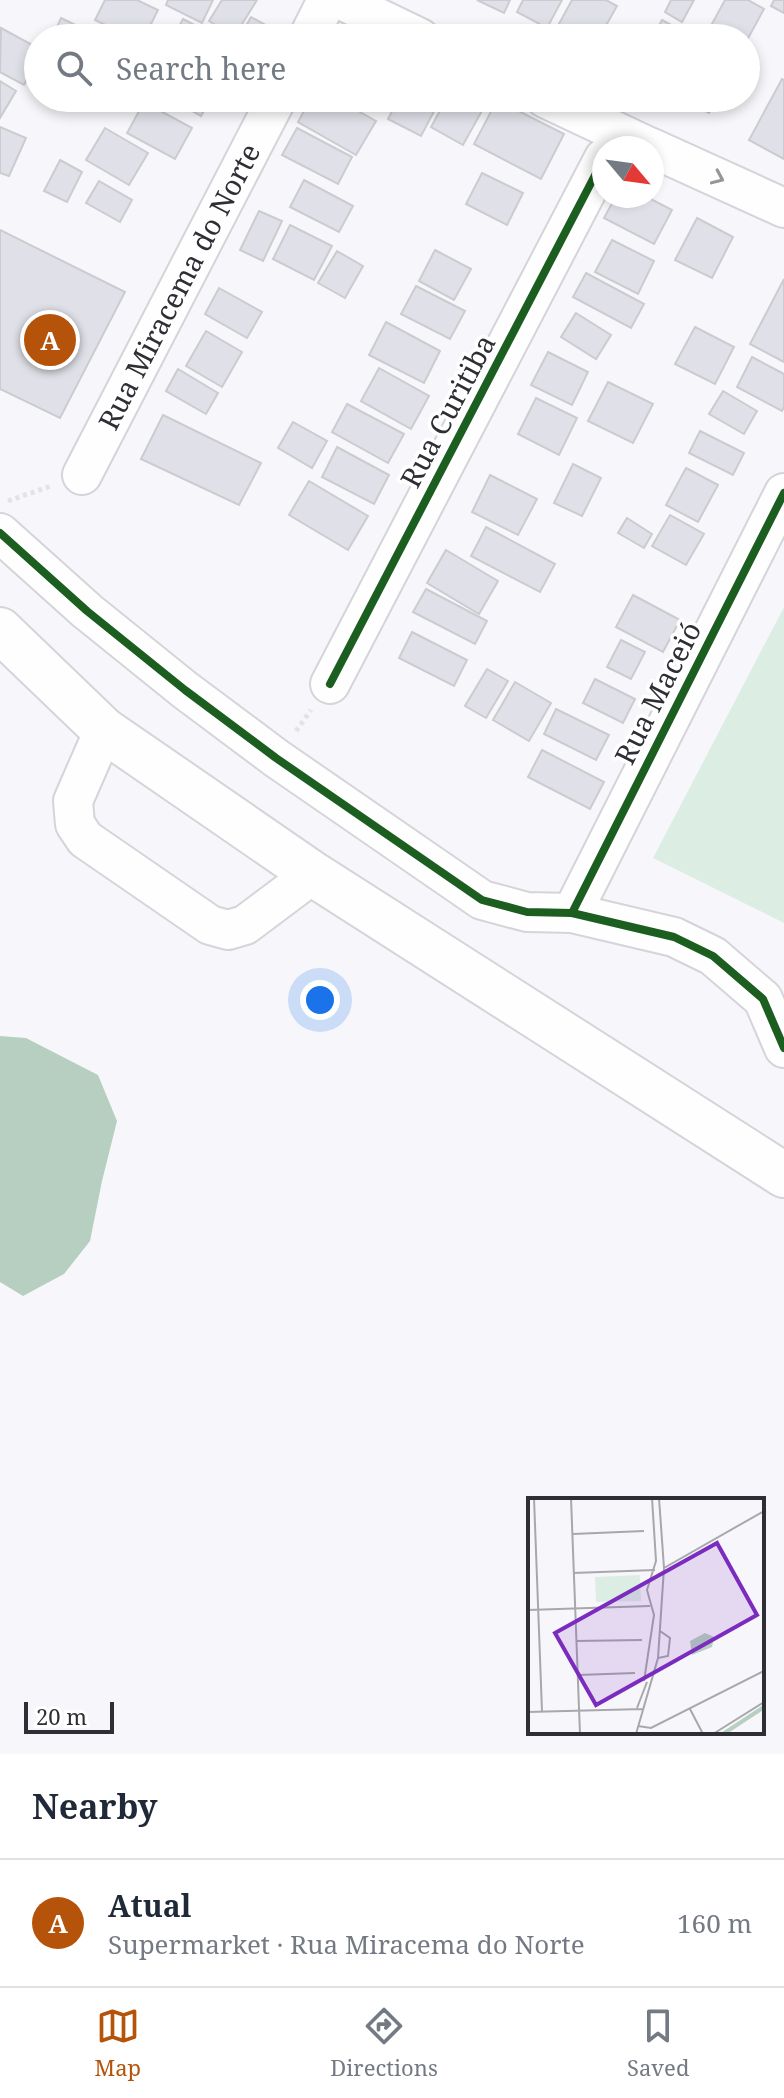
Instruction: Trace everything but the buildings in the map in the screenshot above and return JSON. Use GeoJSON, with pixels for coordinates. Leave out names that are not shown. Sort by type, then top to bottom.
{"type":"FeatureCollection","features":[{"type":"Feature","properties":{"kind":"main road"},"geometry":{"type":"LineString","coordinates":[[0,630],[104,730],[313,874],[784,1175]]}},
{"type":"Feature","properties":{"kind":"street"},"geometry":{"type":"LineString","coordinates":[[315,24],[327,0]]}},
{"type":"Feature","properties":{"kind":"street"},"geometry":{"type":"LineString","coordinates":[[341,0],[391,24]]}},
{"type":"Feature","properties":{"kind":"street","name":"Rua Miracema do Norte"},"geometry":{"type":"LineString","coordinates":[[82,475],[270,112]]}},
{"type":"Feature","properties":{"kind":"street"},"geometry":{"type":"LineString","coordinates":[[568,112],[609,136]]}},
{"type":"Feature","properties":{"kind":"street"},"geometry":{"type":"LineString","coordinates":[[664,161],[784,208]]}},
{"type":"Feature","properties":{"kind":"street","name":"Rua Curitiba"},"geometry":{"type":"LineString","coordinates":[[330,684],[593,208]]}},
{"type":"Feature","properties":{"kind":"street","name":"Rua Maceió"},"geometry":{"type":"LineString","coordinates":[[572,913],[784,493]]}},
{"type":"Feature","properties":{"kind":"street"},"geometry":{"type":"LineString","coordinates":[[0,533],[99,621],[185,690],[276,758],[482,900],[527,912],[572,913],[674,937],[713,956],[763,999],[784,1048]]}},
{"type":"Feature","properties":{"kind":"street"},"geometry":{"type":"LineString","coordinates":[[104,730],[73,801],[75,824],[85,839],[197,917],[228,930],[245,925],[313,874]]}},
{"type":"Feature","properties":{"kind":"path"},"geometry":{"type":"LineString","coordinates":[[0,503],[82,475]]}},
{"type":"Feature","properties":{"kind":"path"},"geometry":{"type":"LineString","coordinates":[[276,758],[330,684]]}},
{"type":"Feature","properties":{"kind":"shaded area"},"geometry":{"type":"Polygon","coordinates":[[[784,607],[784,923],[653,858],[784,607]]]}},
{"type":"Feature","properties":{"kind":"shaded area"},"geometry":{"type":"Polygon","coordinates":[[[0,1036],[26,1038],[98,1075],[117,1121],[90,1241],[64,1274],[23,1296],[0,1282],[0,1036]]]}},
{"type":"Feature","properties":{"kind":"cycle path"},"geometry":{"type":"LineString","coordinates":[[330,684],[592,181]]}},
{"type":"Feature","properties":{"kind":"cycle path"},"geometry":{"type":"LineString","coordinates":[[572,913],[784,493]]}},
{"type":"Feature","properties":{"kind":"cycle path"},"geometry":{"type":"LineString","coordinates":[[0,533],[87,611],[185,690],[276,758],[482,900],[527,912],[572,913],[674,937],[713,956],[763,999],[784,1048]]}},
{"type":"Feature","properties":{"kind":"place","name":"Atual"},"geometry":{"type":"Point","coordinates":[50,340]}}]}
